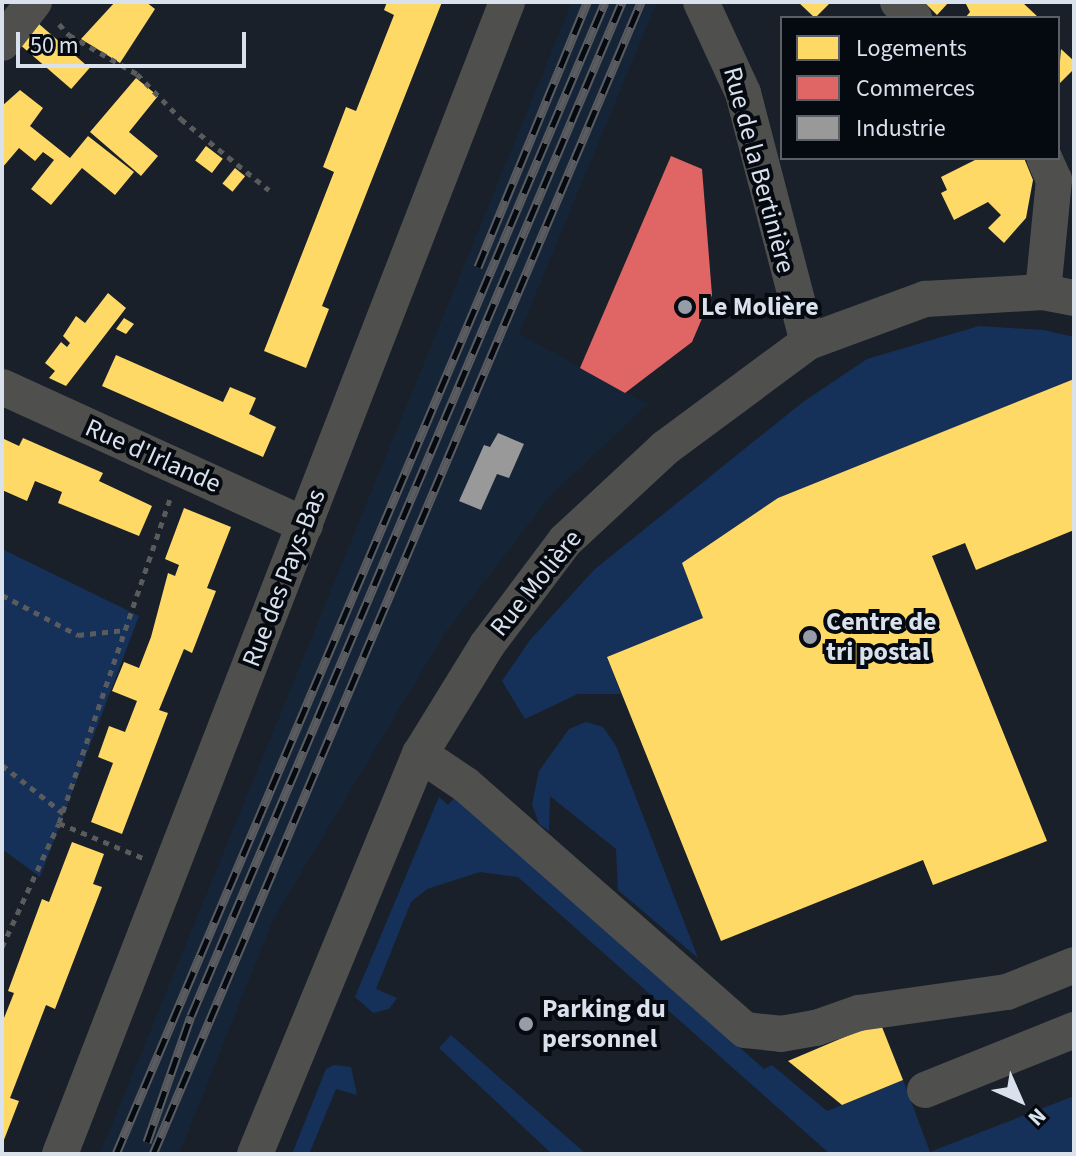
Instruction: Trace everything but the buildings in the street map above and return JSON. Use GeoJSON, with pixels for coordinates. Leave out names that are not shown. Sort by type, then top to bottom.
{"type":"FeatureCollection","features":[{"type":"Feature","properties":{"kind":"street","name":"Rue des Pays-Bas"},"geometry":{"type":"LineString","coordinates":[[60,1154],[507,2]]}},
{"type":"Feature","properties":{"kind":"street","name":"Rue de la Bertinière"},"geometry":{"type":"LineString","coordinates":[[701,2],[743,93],[808,342]]}},
{"type":"Feature","properties":{"kind":"street"},"geometry":{"type":"LineString","coordinates":[[2,43],[42,8]]}},
{"type":"Feature","properties":{"kind":"street"},"geometry":{"type":"LineString","coordinates":[[1045,160],[1054,180],[1059,295]]}},
{"type":"Feature","properties":{"kind":"street","name":"Rue Molière"},"geometry":{"type":"LineString","coordinates":[[255,1154],[420,754],[487,645],[565,541],[665,448],[808,342],[925,299],[1059,295]]}},
{"type":"Feature","properties":{"kind":"street","name":"Rue d'Irlande"},"geometry":{"type":"LineString","coordinates":[[2,387],[305,525]]}},
{"type":"Feature","properties":{"kind":"street"},"geometry":{"type":"LineString","coordinates":[[420,754],[466,785],[745,1030],[781,1034],[816,1028],[859,1013],[1007,992],[1074,965]]}},
{"type":"Feature","properties":{"kind":"street"},"geometry":{"type":"LineString","coordinates":[[925,1090],[1074,1030]]}},
{"type":"Feature","properties":{"kind":"path"},"geometry":{"type":"LineString","coordinates":[[42,8],[69,35],[137,74],[181,119],[269,190]]}},
{"type":"Feature","properties":{"kind":"path"},"geometry":{"type":"LineString","coordinates":[[2,947],[63,813],[181,468]]}},
{"type":"Feature","properties":{"kind":"path"},"geometry":{"type":"LineString","coordinates":[[2,595],[78,635],[125,630]]}},
{"type":"Feature","properties":{"kind":"path"},"geometry":{"type":"LineString","coordinates":[[2,765],[63,813]]}},
{"type":"Feature","properties":{"kind":"path"},"geometry":{"type":"LineString","coordinates":[[59,823],[169,869]]}},
{"type":"Feature","properties":{"kind":"shaded area"},"geometry":{"type":"Polygon","coordinates":[[[572,2],[657,2],[519,334],[648,404],[550,496],[445,633],[273,920],[179,1154],[100,1154],[572,2]]]}},
{"type":"Feature","properties":{"kind":"shaded area"},"geometry":{"type":"Polygon","coordinates":[[[979,326],[1044,330],[1074,337],[1074,379],[778,498],[682,563],[703,618],[607,657],[621,694],[578,694],[525,719],[502,681],[530,640],[595,569],[803,402],[867,359],[979,326]]]}},
{"type":"Feature","properties":{"kind":"shaded area"},"geometry":{"type":"Polygon","coordinates":[[[2,549],[139,616],[40,877],[2,849],[2,549]]]}},
{"type":"Feature","properties":{"kind":"shaded area"},"geometry":{"type":"Polygon","coordinates":[[[586,722],[603,727],[616,746],[698,958],[618,890],[616,849],[550,796],[549,831],[539,824],[532,804],[539,771],[569,729],[586,722]]]}},
{"type":"Feature","properties":{"kind":"shaded area"},"geometry":{"type":"Polygon","coordinates":[[[456,796],[764,1069],[772,1065],[827,1111],[903,1080],[930,1152],[1074,1096],[1074,1154],[830,1154],[518,877],[480,872],[427,889],[411,902],[376,989],[397,998],[389,1009],[373,1013],[355,997],[439,797],[448,805],[456,796]]]}},
{"type":"Feature","properties":{"kind":"shaded area"},"geometry":{"type":"Polygon","coordinates":[[[451,1035],[586,1154],[552,1154],[439,1048],[451,1035]]]}},
{"type":"Feature","properties":{"kind":"shaded area"},"geometry":{"type":"Polygon","coordinates":[[[334,1065],[351,1067],[357,1095],[336,1089],[309,1154],[292,1154],[326,1069],[334,1065]]]}},
{"type":"Feature","properties":{"kind":"railway"},"geometry":{"type":"LineString","coordinates":[[478,267],[587,2]]}},
{"type":"Feature","properties":{"kind":"railway"},"geometry":{"type":"LineString","coordinates":[[116,1154],[605,2]]}},
{"type":"Feature","properties":{"kind":"railway"},"geometry":{"type":"LineString","coordinates":[[147,1142],[191,1016],[622,2]]}},
{"type":"Feature","properties":{"kind":"railway"},"geometry":{"type":"LineString","coordinates":[[153,1154],[641,2]]}},
{"type":"Feature","properties":{"kind":"place","name":"Le Molière"},"geometry":{"type":"Point","coordinates":[685,307]}},
{"type":"Feature","properties":{"kind":"place","name":"Centre de tri postal"},"geometry":{"type":"Point","coordinates":[810,637]}},
{"type":"Feature","properties":{"kind":"place","name":"Parking du personnel"},"geometry":{"type":"Point","coordinates":[526,1024]}}]}
